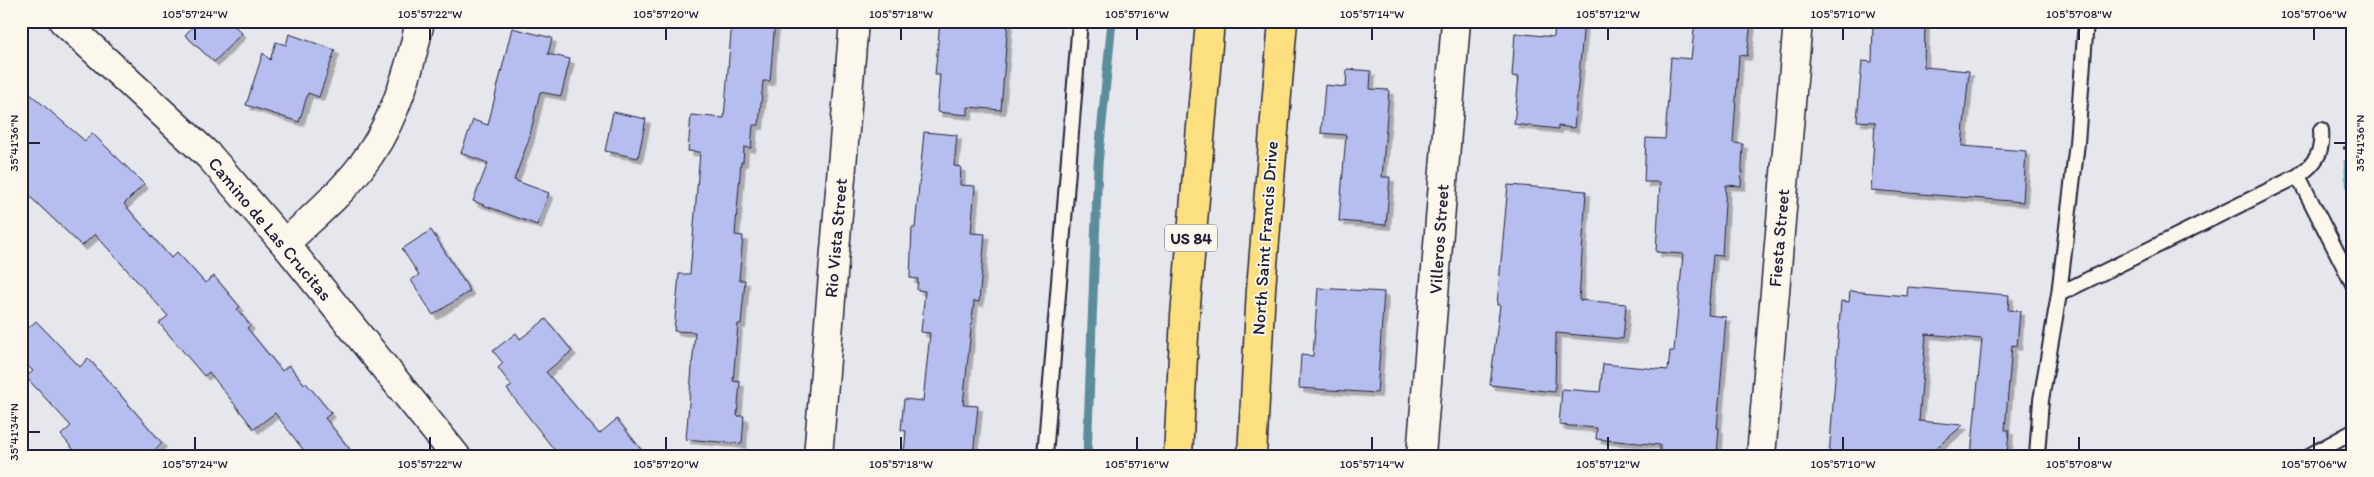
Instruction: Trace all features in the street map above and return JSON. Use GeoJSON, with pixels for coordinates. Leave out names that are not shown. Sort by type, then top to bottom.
{"type":"FeatureCollection","features":[{"type":"Feature","properties":{"kind":"highway","name":"US 84"},"geometry":{"type":"LineString","coordinates":[[1178,456],[1185,316],[1210,21]]}},
{"type":"Feature","properties":{"kind":"highway","name":"North Saint Francis Drive"},"geometry":{"type":"LineString","coordinates":[[1252,456],[1261,289],[1283,21]]}},
{"type":"Feature","properties":{"kind":"street","name":"Camino de Las Crucitas"},"geometry":{"type":"LineString","coordinates":[[63,21],[210,157],[285,244],[456,456]]}},
{"type":"Feature","properties":{"kind":"street"},"geometry":{"type":"LineString","coordinates":[[285,244],[342,190],[361,168],[378,140],[403,82],[420,21]]}},
{"type":"Feature","properties":{"kind":"street","name":"Rio Vista Street"},"geometry":{"type":"LineString","coordinates":[[818,456],[854,21]]}},
{"type":"Feature","properties":{"kind":"street","name":"Villeros Street"},"geometry":{"type":"LineString","coordinates":[[1421,456],[1456,21]]}},
{"type":"Feature","properties":{"kind":"street","name":"Fiesta Street"},"geometry":{"type":"LineString","coordinates":[[1761,456],[1798,21]]}},
{"type":"Feature","properties":{"kind":"lane"},"geometry":{"type":"LineString","coordinates":[[1045,456],[1080,21]]}},
{"type":"Feature","properties":{"kind":"lane"},"geometry":{"type":"LineString","coordinates":[[2037,456],[2041,400],[2059,294],[2076,143],[2086,21]]}},
{"type":"Feature","properties":{"kind":"lane"},"geometry":{"type":"LineString","coordinates":[[2059,294],[2298,176],[2313,165],[2322,145],[2321,130]]}},
{"type":"Feature","properties":{"kind":"lane"},"geometry":{"type":"LineString","coordinates":[[2298,176],[2353,284]]}},
{"type":"Feature","properties":{"kind":"lane"},"geometry":{"type":"LineString","coordinates":[[2310,456],[2353,432]]}},
{"type":"Feature","properties":{"kind":"path"},"geometry":{"type":"LineString","coordinates":[[2343,148],[2353,148]]}},
{"type":"Feature","properties":{"kind":"water"},"geometry":{"type":"Polygon","coordinates":[[[2344,161],[2353,161],[2353,186],[2347,188],[2344,161]]]}},
{"type":"Feature","properties":{"kind":"building"},"geometry":{"type":"Polygon","coordinates":[[[198,21],[229,21],[242,33],[214,62],[185,35],[198,21]]]}},
{"type":"Feature","properties":{"kind":"building"},"geometry":{"type":"Polygon","coordinates":[[[732,21],[775,21],[770,81],[763,81],[759,125],[753,125],[751,148],[744,147],[743,162],[741,162],[735,235],[743,236],[739,280],[745,280],[741,324],[738,324],[733,381],[740,382],[737,416],[744,416],[742,444],[686,439],[695,332],[674,331],[679,274],[690,274],[700,152],[688,151],[691,115],[724,118],[732,21]]]}},
{"type":"Feature","properties":{"kind":"building"},"geometry":{"type":"Polygon","coordinates":[[[940,21],[1008,21],[1001,110],[968,107],[968,115],[937,112],[940,75],[935,75],[940,21]]]}},
{"type":"Feature","properties":{"kind":"building"},"geometry":{"type":"Polygon","coordinates":[[[1555,21],[1584,21],[1574,128],[1558,126],[1558,129],[1514,124],[1519,77],[1512,76],[1515,33],[1554,37],[1555,21]]]}},
{"type":"Feature","properties":{"kind":"building"},"geometry":{"type":"Polygon","coordinates":[[[1695,21],[1751,21],[1747,56],[1739,55],[1733,143],[1743,144],[1741,186],[1726,185],[1722,256],[1713,255],[1708,315],[1726,317],[1717,428],[1719,428],[1717,456],[1660,456],[1660,445],[1596,439],[1597,428],[1559,425],[1562,389],[1600,392],[1603,364],[1668,370],[1670,351],[1674,351],[1683,254],[1656,252],[1660,182],[1644,182],[1646,138],[1665,139],[1671,57],[1691,59],[1695,21]]]}},
{"type":"Feature","properties":{"kind":"building"},"geometry":{"type":"Polygon","coordinates":[[[1873,21],[1925,21],[1924,67],[1969,71],[1962,146],[2026,151],[2023,202],[1871,190],[1875,122],[1857,121],[1862,61],[1872,62],[1873,21]]]}},
{"type":"Feature","properties":{"kind":"building"},"geometry":{"type":"Polygon","coordinates":[[[512,28],[552,38],[548,54],[570,59],[561,96],[540,92],[529,139],[514,180],[549,193],[537,225],[473,201],[488,163],[461,153],[473,120],[488,125],[512,28]]]}},
{"type":"Feature","properties":{"kind":"building"},"geometry":{"type":"Polygon","coordinates":[[[289,34],[335,50],[319,97],[308,93],[299,122],[246,105],[263,53],[270,60],[276,42],[286,45],[289,34]]]}},
{"type":"Feature","properties":{"kind":"building"},"geometry":{"type":"Polygon","coordinates":[[[1347,69],[1371,71],[1370,89],[1389,90],[1382,177],[1390,177],[1386,225],[1339,221],[1346,135],[1321,133],[1325,85],[1346,87],[1347,69]]]}},
{"type":"Feature","properties":{"kind":"building"},"geometry":{"type":"Polygon","coordinates":[[[21,86],[85,141],[92,133],[144,184],[124,204],[171,258],[177,252],[205,283],[214,276],[240,307],[237,309],[250,325],[247,328],[282,371],[289,365],[331,413],[325,418],[355,456],[308,456],[275,413],[254,429],[209,372],[204,376],[159,323],[168,316],[95,234],[82,246],[21,188],[21,86]]]}},
{"type":"Feature","properties":{"kind":"building"},"geometry":{"type":"Polygon","coordinates":[[[613,112],[646,119],[638,158],[605,151],[613,112]]]}},
{"type":"Feature","properties":{"kind":"building"},"geometry":{"type":"Polygon","coordinates":[[[924,132],[957,135],[954,166],[961,167],[960,185],[975,186],[971,233],[985,234],[979,302],[974,301],[963,405],[978,406],[973,456],[912,456],[904,454],[906,431],[901,430],[904,399],[923,401],[930,333],[921,332],[925,291],[917,290],[918,279],[910,278],[912,228],[915,228],[924,132]]]}},
{"type":"Feature","properties":{"kind":"building"},"geometry":{"type":"Polygon","coordinates":[[[1508,185],[1586,191],[1579,300],[1626,304],[1623,339],[1556,333],[1555,392],[1490,385],[1500,305],[1497,305],[1508,185]]]}},
{"type":"Feature","properties":{"kind":"building"},"geometry":{"type":"Polygon","coordinates":[[[431,230],[470,291],[433,315],[411,280],[419,275],[402,249],[431,230]]]}},
{"type":"Feature","properties":{"kind":"building"},"geometry":{"type":"Polygon","coordinates":[[[1908,287],[2009,295],[2008,310],[2020,311],[2017,346],[2012,345],[2005,430],[2009,430],[2007,456],[1971,456],[1982,339],[1926,334],[1919,421],[1963,425],[1927,456],[1829,456],[1841,301],[1849,302],[1850,291],[1907,296],[1908,287]]]}},
{"type":"Feature","properties":{"kind":"building"},"geometry":{"type":"Polygon","coordinates":[[[1318,288],[1384,292],[1377,393],[1299,388],[1301,355],[1313,356],[1318,288]]]}},
{"type":"Feature","properties":{"kind":"building"},"geometry":{"type":"Polygon","coordinates":[[[546,319],[572,351],[546,372],[599,434],[617,419],[646,456],[559,456],[507,389],[512,386],[498,368],[503,363],[493,351],[516,333],[520,339],[546,319]]]}},
{"type":"Feature","properties":{"kind":"building"},"geometry":{"type":"Polygon","coordinates":[[[36,321],[80,367],[88,358],[162,443],[148,456],[79,456],[61,435],[71,426],[26,377],[33,371],[21,359],[21,335],[36,321]]]}},
{"type":"Feature","properties":{"kind":"waterway"},"geometry":{"type":"LineString","coordinates":[[1087,456],[1098,164],[1112,21]]}}]}
